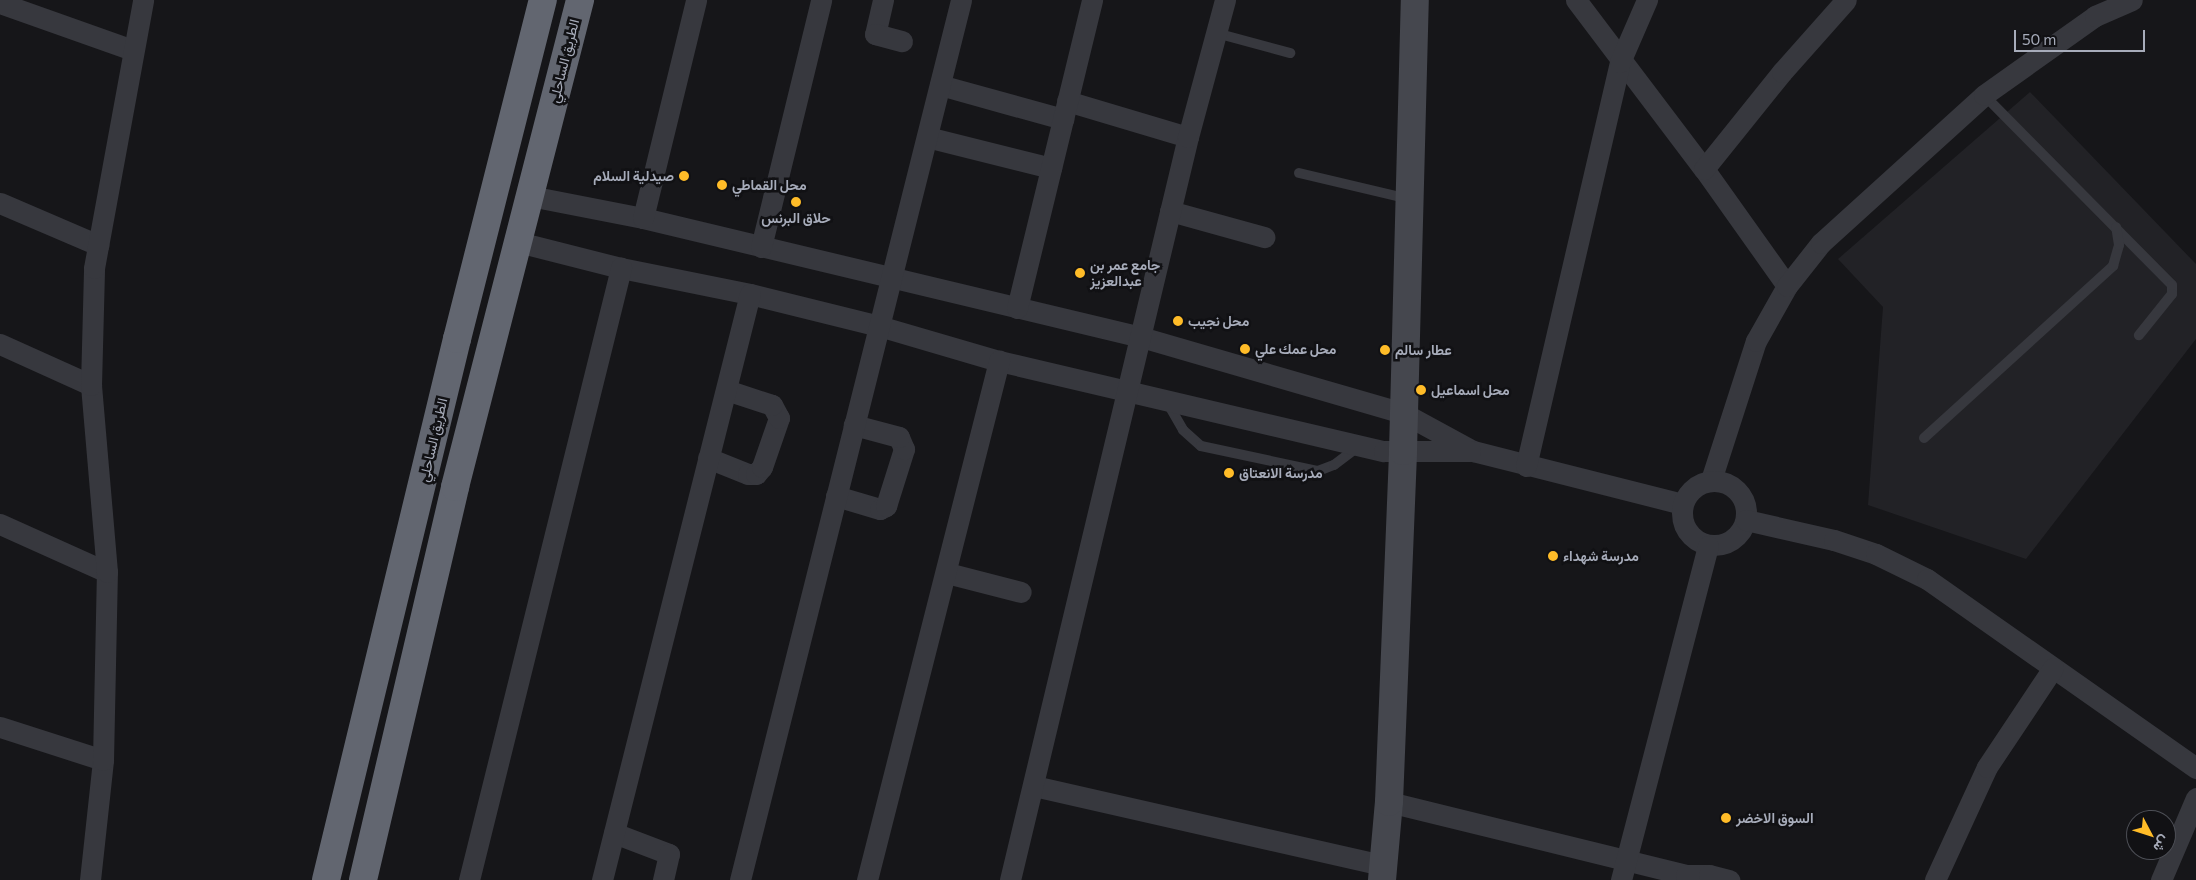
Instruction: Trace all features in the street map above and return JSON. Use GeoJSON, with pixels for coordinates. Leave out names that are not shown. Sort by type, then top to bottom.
{"type":"FeatureCollection","features":[{"type":"Feature","properties":{"kind":"highway","name":"الطريق الساحلي"},"geometry":{"type":"LineString","coordinates":[[326,880],[457,339],[543,0]]}},
{"type":"Feature","properties":{"kind":"highway","name":"الطريق الساحلي"},"geometry":{"type":"LineString","coordinates":[[363,880],[455,487],[580,0]]}},
{"type":"Feature","properties":{"kind":"street"},"geometry":{"type":"LineString","coordinates":[[90,880],[103,760],[106,572],[91,385],[94,268],[142,0]]}},
{"type":"Feature","properties":{"kind":"street"},"geometry":{"type":"LineString","coordinates":[[643,218],[696,0]]}},
{"type":"Feature","properties":{"kind":"street"},"geometry":{"type":"LineString","coordinates":[[761,247],[821,0]]}},
{"type":"Feature","properties":{"kind":"street"},"geometry":{"type":"LineString","coordinates":[[883,0],[876,34],[902,41]]}},
{"type":"Feature","properties":{"kind":"street"},"geometry":{"type":"LineString","coordinates":[[740,880],[961,0]]}},
{"type":"Feature","properties":{"kind":"street"},"geometry":{"type":"LineString","coordinates":[[1017,308],[1092,0]]}},
{"type":"Feature","properties":{"kind":"street"},"geometry":{"type":"LineString","coordinates":[[1010,880],[1188,137],[1225,0]]}},
{"type":"Feature","properties":{"kind":"street"},"geometry":{"type":"LineString","coordinates":[[1034,786],[1382,873],[1389,802],[1403,451],[1415,0]]}},
{"type":"Feature","properties":{"kind":"street"},"geometry":{"type":"LineString","coordinates":[[1576,0],[1620,62],[1704,169],[1787,286]]}},
{"type":"Feature","properties":{"kind":"street"},"geometry":{"type":"LineString","coordinates":[[1526,466],[1593,166],[1620,62],[1647,0]]}},
{"type":"Feature","properties":{"kind":"street"},"geometry":{"type":"LineString","coordinates":[[1704,169],[1782,72],[1846,0]]}},
{"type":"Feature","properties":{"kind":"street"},"geometry":{"type":"LineString","coordinates":[[1712,480],[1756,341],[1787,286],[1821,243],[1984,95],[2095,16],[2132,0]]}},
{"type":"Feature","properties":{"kind":"street"},"geometry":{"type":"LineString","coordinates":[[0,3],[133,50]]}},
{"type":"Feature","properties":{"kind":"street"},"geometry":{"type":"LineString","coordinates":[[940,85],[1188,137]]}},
{"type":"Feature","properties":{"kind":"street"},"geometry":{"type":"LineString","coordinates":[[927,137],[1051,168]]}},
{"type":"Feature","properties":{"kind":"street"},"geometry":{"type":"LineString","coordinates":[[530,196],[643,218],[1141,337],[1403,413],[1473,451],[1526,466],[1682,504]]}},
{"type":"Feature","properties":{"kind":"street"},"geometry":{"type":"LineString","coordinates":[[0,203],[98,245]]}},
{"type":"Feature","properties":{"kind":"street"},"geometry":{"type":"LineString","coordinates":[[1170,211],[1264,236]]}},
{"type":"Feature","properties":{"kind":"street"},"geometry":{"type":"LineString","coordinates":[[518,242],[621,268],[750,294],[879,326],[999,361],[1360,446],[1384,451],[1473,451]]}},
{"type":"Feature","properties":{"kind":"street"},"geometry":{"type":"LineString","coordinates":[[469,880],[621,268]]}},
{"type":"Feature","properties":{"kind":"street"},"geometry":{"type":"LineString","coordinates":[[602,880],[750,294]]}},
{"type":"Feature","properties":{"kind":"street"},"geometry":{"type":"LineString","coordinates":[[0,344],[91,385]]}},
{"type":"Feature","properties":{"kind":"street"},"geometry":{"type":"LineString","coordinates":[[867,880],[947,573],[999,361]]}},
{"type":"Feature","properties":{"kind":"street"},"geometry":{"type":"LineString","coordinates":[[708,458],[748,474],[756,474],[762,467],[779,418],[772,405],[726,390]]}},
{"type":"Feature","properties":{"kind":"street"},"geometry":{"type":"LineString","coordinates":[[836,496],[880,509],[886,506],[904,448],[899,437],[854,425]]}},
{"type":"Feature","properties":{"kind":"street"},"geometry":{"type":"LineString","coordinates":[[1712,480],[1731,485],[1744,500],[1746,520],[1739,535],[1725,545],[1708,546],[1692,538],[1682,523],[1682,504],[1693,487],[1712,480]]}},
{"type":"Feature","properties":{"kind":"street"},"geometry":{"type":"LineString","coordinates":[[1746,520],[1876,554],[1927,579],[2196,768]]}},
{"type":"Feature","properties":{"kind":"street"},"geometry":{"type":"LineString","coordinates":[[0,524],[106,572]]}},
{"type":"Feature","properties":{"kind":"street"},"geometry":{"type":"LineString","coordinates":[[1621,880],[1708,546]]}},
{"type":"Feature","properties":{"kind":"street"},"geometry":{"type":"LineString","coordinates":[[947,573],[1021,592]]}},
{"type":"Feature","properties":{"kind":"street"},"geometry":{"type":"LineString","coordinates":[[1935,880],[1987,768],[2053,668]]}},
{"type":"Feature","properties":{"kind":"street"},"geometry":{"type":"LineString","coordinates":[[0,727],[103,760]]}},
{"type":"Feature","properties":{"kind":"street"},"geometry":{"type":"LineString","coordinates":[[2161,880],[2196,798]]}},
{"type":"Feature","properties":{"kind":"street"},"geometry":{"type":"LineString","coordinates":[[1389,802],[1686,875],[1710,875],[1729,880]]}},
{"type":"Feature","properties":{"kind":"street"},"geometry":{"type":"LineString","coordinates":[[614,833],[669,854],[663,880]]}},
{"type":"Feature","properties":{"kind":"lane"},"geometry":{"type":"LineString","coordinates":[[1216,33],[1290,53]]}},
{"type":"Feature","properties":{"kind":"lane"},"geometry":{"type":"LineString","coordinates":[[1984,95],[2172,285],[2172,294],[2139,335]]}},
{"type":"Feature","properties":{"kind":"lane"},"geometry":{"type":"LineString","coordinates":[[1299,173],[1410,199]]}},
{"type":"Feature","properties":{"kind":"lane"},"geometry":{"type":"LineString","coordinates":[[1924,438],[2113,266],[2119,245],[2116,227]]}},
{"type":"Feature","properties":{"kind":"lane"},"geometry":{"type":"LineString","coordinates":[[1166,400],[1183,430],[1201,446],[1318,471],[1334,465],[1360,446]]}},
{"type":"Feature","properties":{"kind":"shaded area"},"geometry":{"type":"Polygon","coordinates":[[[2030,92],[2196,264],[2196,339],[2026,559],[1868,505],[1883,307],[1838,259],[2030,92]]]}},
{"type":"Feature","properties":{"kind":"place","name":"صيدلية السلام"},"geometry":{"type":"Point","coordinates":[684,176]}},
{"type":"Feature","properties":{"kind":"place","name":"محل القماطي"},"geometry":{"type":"Point","coordinates":[722,185]}},
{"type":"Feature","properties":{"kind":"place","name":"حلاق البرنس"},"geometry":{"type":"Point","coordinates":[796,202]}},
{"type":"Feature","properties":{"kind":"place","name":"جامع عمر بن عبدالعزيز"},"geometry":{"type":"Point","coordinates":[1080,273]}},
{"type":"Feature","properties":{"kind":"place","name":"محل نجيب"},"geometry":{"type":"Point","coordinates":[1178,321]}},
{"type":"Feature","properties":{"kind":"place","name":"محل عمك علي"},"geometry":{"type":"Point","coordinates":[1245,349]}},
{"type":"Feature","properties":{"kind":"place","name":"عطار سالم"},"geometry":{"type":"Point","coordinates":[1385,350]}},
{"type":"Feature","properties":{"kind":"place","name":"محل اسماعيل"},"geometry":{"type":"Point","coordinates":[1421,390]}},
{"type":"Feature","properties":{"kind":"place","name":"مدرسة الانعتاق"},"geometry":{"type":"Point","coordinates":[1229,473]}},
{"type":"Feature","properties":{"kind":"place","name":"مدرسة شهداء"},"geometry":{"type":"Point","coordinates":[1553,556]}},
{"type":"Feature","properties":{"kind":"place","name":"السوق الاخضر"},"geometry":{"type":"Point","coordinates":[1726,818]}}]}
